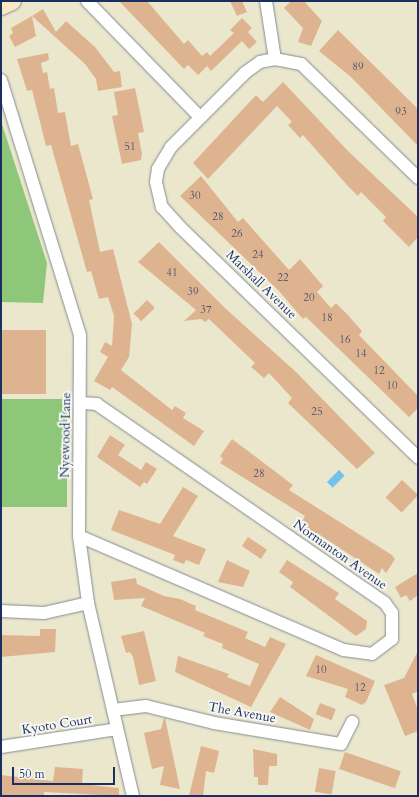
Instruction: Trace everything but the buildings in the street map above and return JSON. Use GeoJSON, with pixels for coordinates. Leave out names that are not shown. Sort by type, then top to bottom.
{"type":"FeatureCollection","features":[{"type":"Feature","properties":{"kind":"street"},"geometry":{"type":"LineString","coordinates":[[1,6],[12,1]]}},
{"type":"Feature","properties":{"kind":"street"},"geometry":{"type":"LineString","coordinates":[[87,1],[200,117]]}},
{"type":"Feature","properties":{"kind":"street"},"geometry":{"type":"LineString","coordinates":[[266,1],[275,59]]}},
{"type":"Feature","properties":{"kind":"street","name":"Marshall Avenue"},"geometry":{"type":"LineString","coordinates":[[418,178],[301,64],[275,59],[260,62],[245,72],[171,147],[158,169],[158,195],[162,207],[418,458]]}},
{"type":"Feature","properties":{"kind":"street","name":"Nyewood Lane"},"geometry":{"type":"LineString","coordinates":[[1,80],[76,318],[80,335],[81,403],[79,536],[88,603],[133,796]]}},
{"type":"Feature","properties":{"kind":"street","name":"Normanton Avenue"},"geometry":{"type":"LineString","coordinates":[[79,536],[344,650],[372,654],[392,639],[392,613],[385,603],[97,404],[81,403]]}},
{"type":"Feature","properties":{"kind":"street"},"geometry":{"type":"LineString","coordinates":[[1,612],[44,613],[88,603]]}},
{"type":"Feature","properties":{"kind":"street","name":"The Avenue"},"geometry":{"type":"LineString","coordinates":[[113,710],[146,706],[214,723],[341,744],[352,722]]}},
{"type":"Feature","properties":{"kind":"street","name":"Kyoto Court"},"geometry":{"type":"LineString","coordinates":[[1,747],[117,729]]}},
{"type":"Feature","properties":{"kind":"green space"},"geometry":{"type":"Polygon","coordinates":[[[1,121],[47,263],[43,303],[1,302],[1,121]]]}},
{"type":"Feature","properties":{"kind":"green space"},"geometry":{"type":"Polygon","coordinates":[[[1,399],[67,399],[67,507],[1,507],[1,399]]]}},
{"type":"Feature","properties":{"kind":"water"},"geometry":{"type":"Polygon","coordinates":[[[339,470],[345,476],[333,488],[327,482],[339,470]]]}}]}
